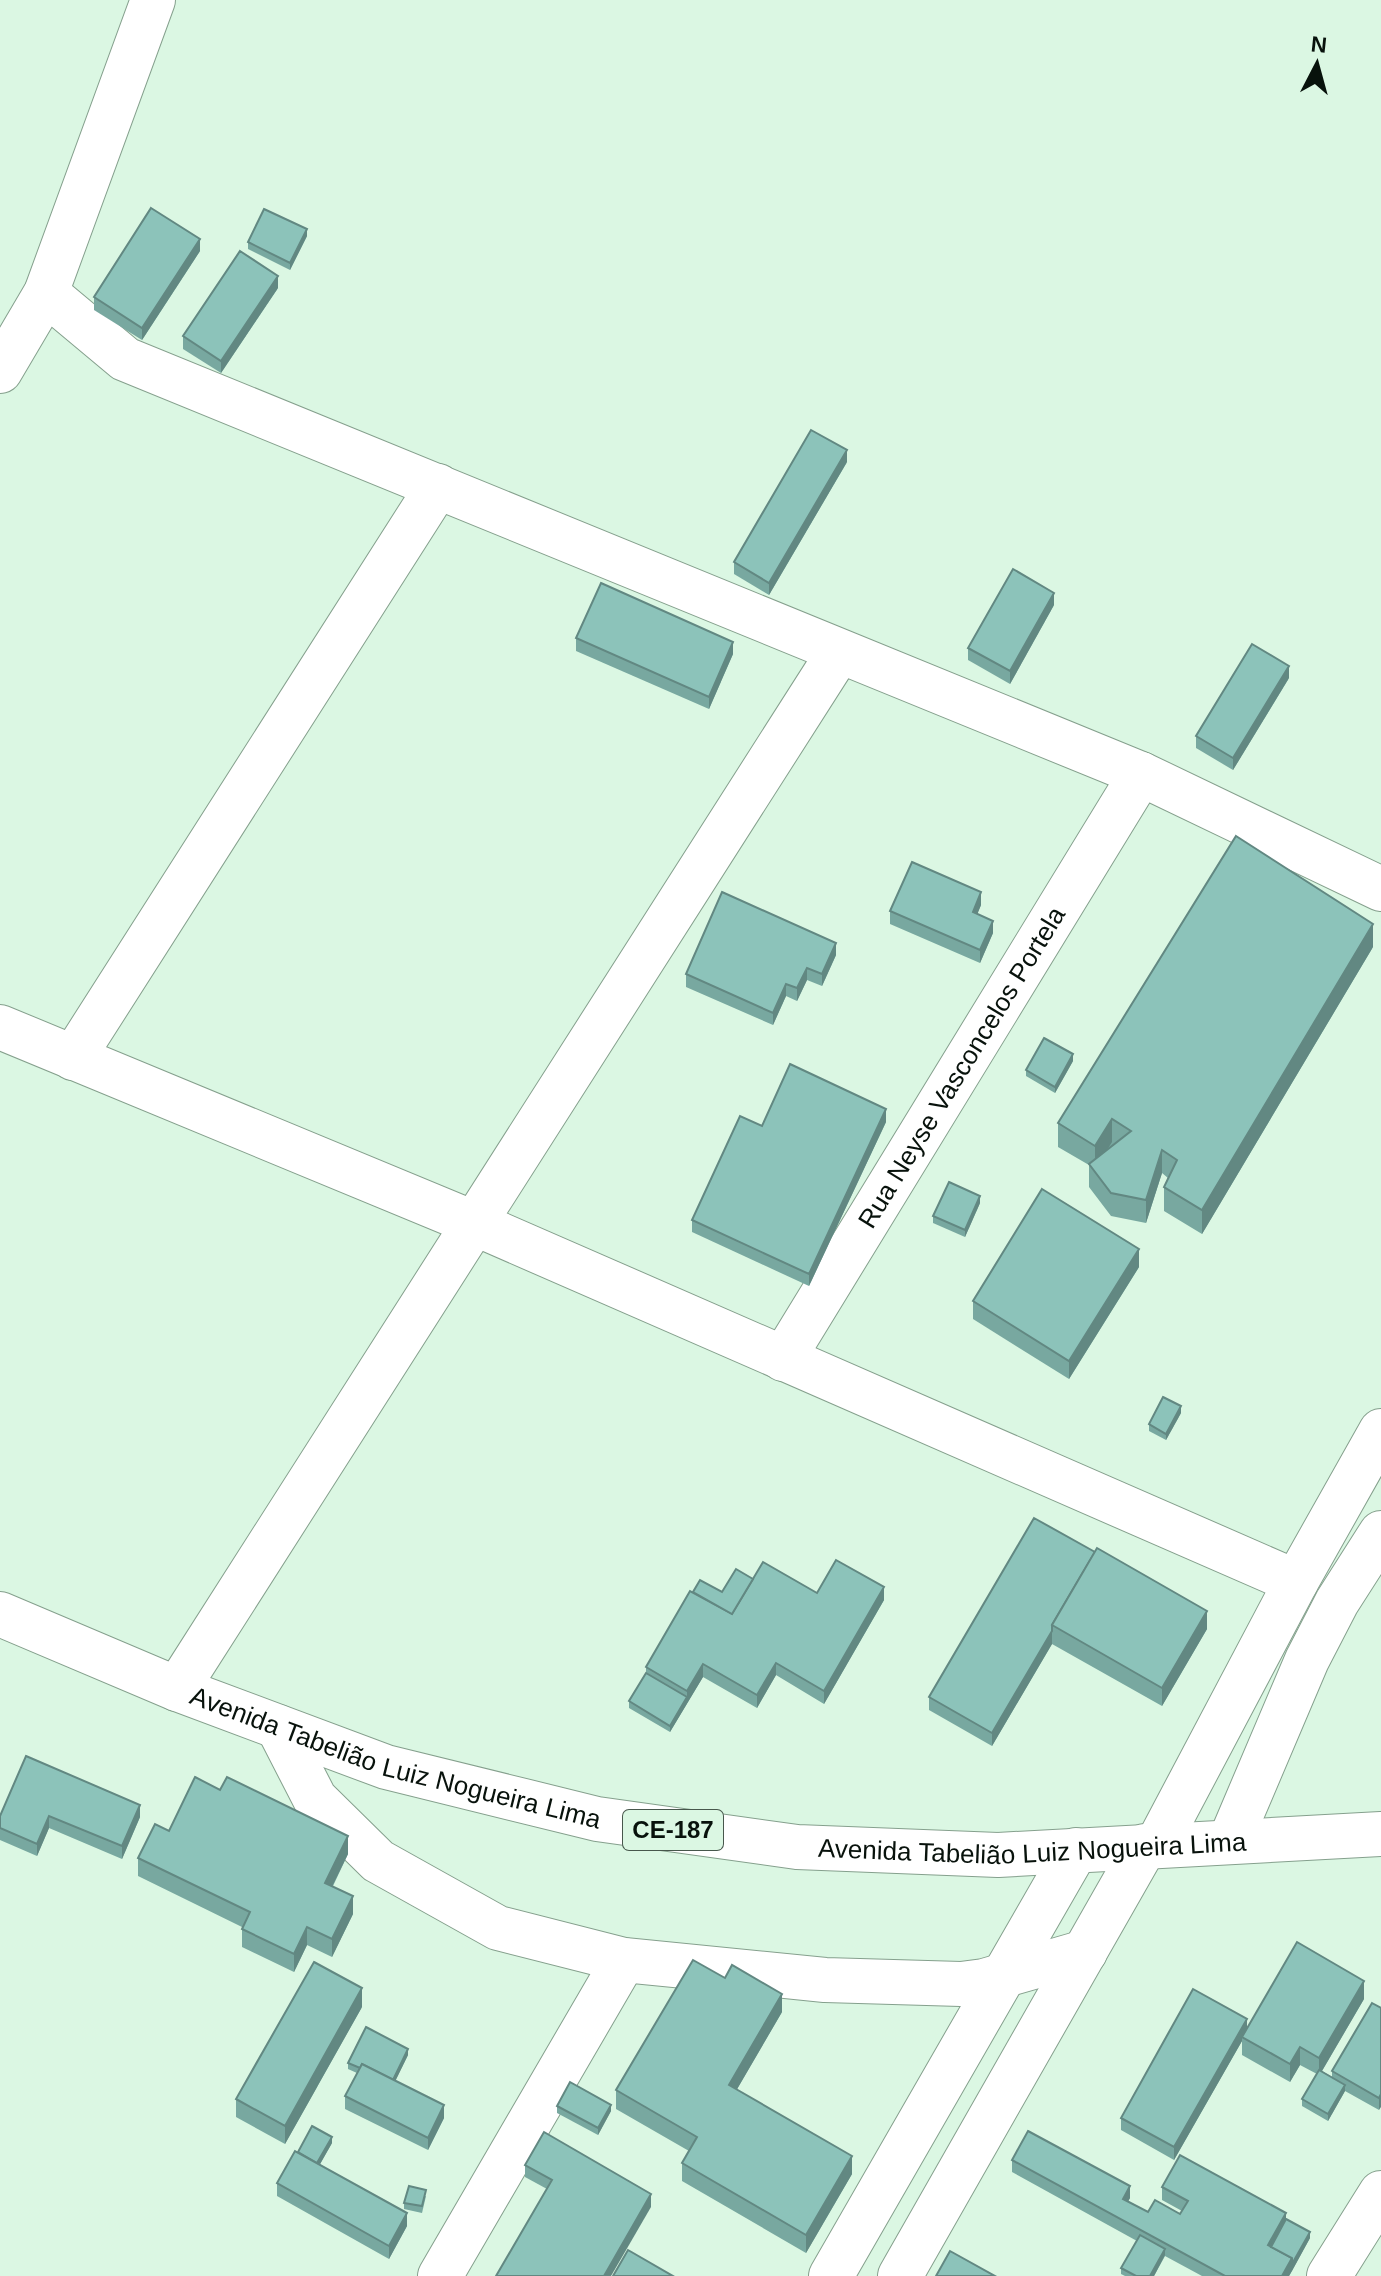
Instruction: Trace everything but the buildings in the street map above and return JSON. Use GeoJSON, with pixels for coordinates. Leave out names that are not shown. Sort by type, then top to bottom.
{"type":"FeatureCollection","features":[{"type":"Feature","properties":{"kind":"main road"},"geometry":{"type":"LineString","coordinates":[[0,371],[46,293],[153,0]]}},
{"type":"Feature","properties":{"kind":"main road"},"geometry":{"type":"LineString","coordinates":[[46,293],[125,359],[1141,774],[1381,889]]}},
{"type":"Feature","properties":{"kind":"main road"},"geometry":{"type":"LineString","coordinates":[[73,1058],[438,486]]}},
{"type":"Feature","properties":{"kind":"main road"},"geometry":{"type":"LineString","coordinates":[[177,1689],[839,652]]}},
{"type":"Feature","properties":{"kind":"main road","name":"Rua Neyse Vasconcelos Portela"},"geometry":{"type":"LineString","coordinates":[[783,1359],[1141,774]]}},
{"type":"Feature","properties":{"kind":"main road"},"geometry":{"type":"LineString","coordinates":[[0,1027],[476,1224],[1296,1582]]}},
{"type":"Feature","properties":{"kind":"main road"},"geometry":{"type":"LineString","coordinates":[[900,2276],[1085,1952],[1151,1846],[1381,1431]]}},
{"type":"Feature","properties":{"kind":"main road"},"geometry":{"type":"LineString","coordinates":[[1230,1841],[1307,1660],[1337,1602],[1381,1533]]}},
{"type":"Feature","properties":{"kind":"main road","name":"Avenida Tabelião Luiz Nogueira Lima"},"geometry":{"type":"LineString","coordinates":[[0,1614],[177,1689],[386,1767],[597,1819],[797,1847],[998,1855],[1381,1834]]}},
{"type":"Feature","properties":{"kind":"main road"},"geometry":{"type":"LineString","coordinates":[[278,1727],[315,1799],[378,1861],[498,1928],[624,1960],[825,1980],[961,1984],[984,1981],[1085,1952]]}},
{"type":"Feature","properties":{"kind":"main road"},"geometry":{"type":"LineString","coordinates":[[831,2276],[1076,1850]]}},
{"type":"Feature","properties":{"kind":"main road"},"geometry":{"type":"LineString","coordinates":[[440,2276],[624,1960]]}},
{"type":"Feature","properties":{"kind":"main road"},"geometry":{"type":"LineString","coordinates":[[1329,2276],[1381,2193]]}}]}
